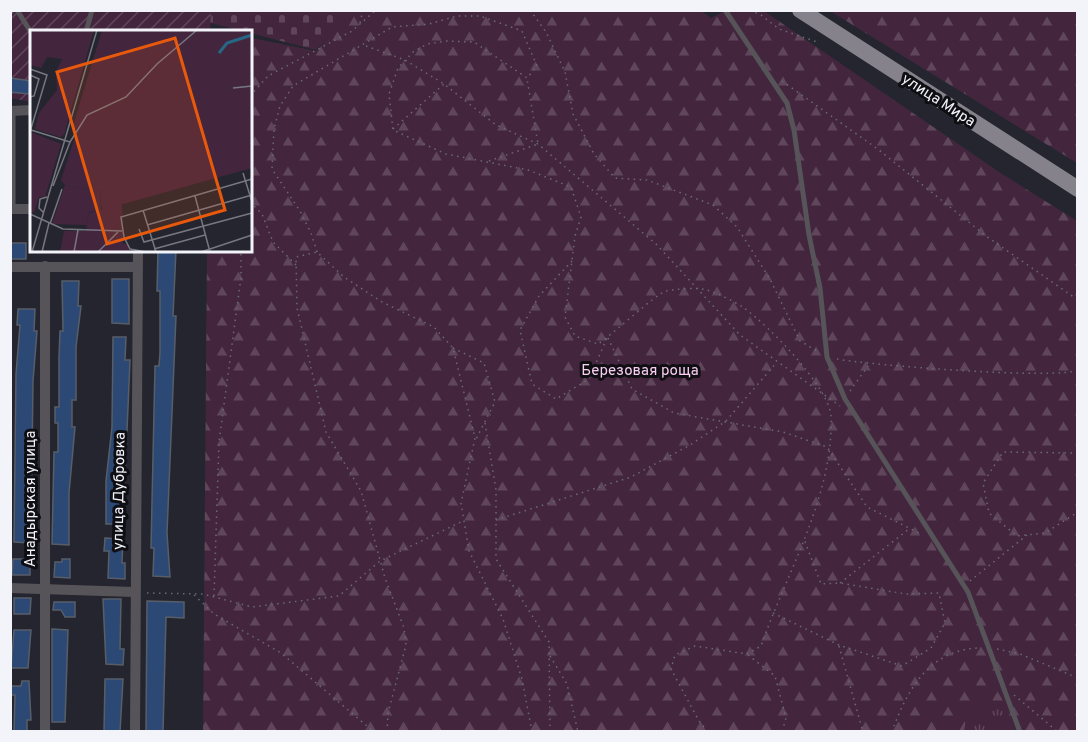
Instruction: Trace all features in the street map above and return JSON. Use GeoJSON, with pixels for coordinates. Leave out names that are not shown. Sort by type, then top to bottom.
{"type":"FeatureCollection","features":[{"type":"Feature","properties":{"kind":"main road","name":"улица Мира"},"geometry":{"type":"LineString","coordinates":[[800,10],[1077,189]]}},
{"type":"Feature","properties":{"kind":"street"},"geometry":{"type":"LineString","coordinates":[[12,110],[30,110]]}},
{"type":"Feature","properties":{"kind":"street"},"geometry":{"type":"LineString","coordinates":[[12,209],[30,209]]}},
{"type":"Feature","properties":{"kind":"street","name":"улица Дубровка"},"geometry":{"type":"LineString","coordinates":[[135,732],[134,592],[138,252]]}},
{"type":"Feature","properties":{"kind":"street","name":"Анадырская улица"},"geometry":{"type":"LineString","coordinates":[[45,266],[47,588],[45,732]]}},
{"type":"Feature","properties":{"kind":"street"},"geometry":{"type":"LineString","coordinates":[[10,267],[137,267]]}},
{"type":"Feature","properties":{"kind":"street"},"geometry":{"type":"LineString","coordinates":[[10,588],[134,592]]}},
{"type":"Feature","properties":{"kind":"lane"},"geometry":{"type":"LineString","coordinates":[[17,10],[30,31]]}},
{"type":"Feature","properties":{"kind":"lane"},"geometry":{"type":"LineString","coordinates":[[87,30],[92,10]]}},
{"type":"Feature","properties":{"kind":"lane"},"geometry":{"type":"LineString","coordinates":[[725,10],[787,103],[794,130],[819,288],[827,357],[845,399],[963,586],[1020,732]]}},
{"type":"Feature","properties":{"kind":"lane"},"geometry":{"type":"LineString","coordinates":[[12,110],[12,209]]}},
{"type":"Feature","properties":{"kind":"path"},"geometry":{"type":"LineString","coordinates":[[360,24],[363,10]]}},
{"type":"Feature","properties":{"kind":"path"},"geometry":{"type":"LineString","coordinates":[[252,94],[268,76],[360,24],[376,10]]}},
{"type":"Feature","properties":{"kind":"path"},"geometry":{"type":"LineString","coordinates":[[478,10],[480,16]]}},
{"type":"Feature","properties":{"kind":"path"},"geometry":{"type":"LineString","coordinates":[[530,10],[546,32],[565,72],[573,114],[594,154],[615,178],[647,180],[713,205],[729,219],[737,227],[770,279],[800,341],[827,357],[868,365],[1038,374],[1071,374],[1077,370]]}},
{"type":"Feature","properties":{"kind":"path"},"geometry":{"type":"LineString","coordinates":[[750,10],[761,15],[779,29],[817,42]]}},
{"type":"Feature","properties":{"kind":"path"},"geometry":{"type":"LineString","coordinates":[[474,444],[495,402],[484,363],[453,348],[434,327],[382,302],[344,277],[317,252],[304,218],[272,169],[274,129],[280,106],[293,86],[315,71],[365,46],[392,27],[429,24],[457,16],[480,16],[522,32],[537,66],[527,78]]}},
{"type":"Feature","properties":{"kind":"path"},"geometry":{"type":"LineString","coordinates":[[393,129],[389,94],[398,68],[412,52],[427,45],[446,41],[474,42],[527,78],[538,144]]}},
{"type":"Feature","properties":{"kind":"path"},"geometry":{"type":"LineString","coordinates":[[365,46],[405,60],[444,84],[496,125],[538,144],[656,244],[740,335],[840,406]]}},
{"type":"Feature","properties":{"kind":"path"},"geometry":{"type":"LineString","coordinates":[[764,69],[879,150],[986,236],[1077,300]]}},
{"type":"Feature","properties":{"kind":"path"},"geometry":{"type":"LineString","coordinates":[[393,129],[444,84]]}},
{"type":"Feature","properties":{"kind":"path"},"geometry":{"type":"LineString","coordinates":[[393,129],[446,154],[528,170],[571,187],[581,217],[575,236],[565,317],[575,336],[598,344],[665,291],[705,289],[749,312],[817,381],[831,414],[823,483],[804,539],[761,646],[747,654]]}},
{"type":"Feature","properties":{"kind":"path"},"geometry":{"type":"LineString","coordinates":[[486,162],[538,144]]}},
{"type":"Feature","properties":{"kind":"path"},"geometry":{"type":"LineString","coordinates":[[252,204],[262,214],[273,242],[296,265]]}},
{"type":"Feature","properties":{"kind":"path"},"geometry":{"type":"LineString","coordinates":[[214,597],[219,442],[241,277],[241,252]]}},
{"type":"Feature","properties":{"kind":"path"},"geometry":{"type":"LineString","coordinates":[[317,252],[296,256],[297,308],[326,432],[361,491],[380,561],[404,628],[406,645],[388,713],[387,732]]}},
{"type":"Feature","properties":{"kind":"path"},"geometry":{"type":"LineString","coordinates":[[572,261],[539,296],[520,330],[532,384],[556,399],[589,379],[608,338]]}},
{"type":"Feature","properties":{"kind":"path"},"geometry":{"type":"LineString","coordinates":[[608,338],[632,389],[674,413],[726,420],[783,432],[827,447],[867,507],[935,541]]}},
{"type":"Feature","properties":{"kind":"path"},"geometry":{"type":"LineString","coordinates":[[453,348],[475,438],[461,503],[469,551],[503,619],[522,679],[532,732]]}},
{"type":"Feature","properties":{"kind":"path"},"geometry":{"type":"LineString","coordinates":[[496,520],[632,477],[690,445],[726,420],[777,362]]}},
{"type":"Feature","properties":{"kind":"path"},"geometry":{"type":"LineString","coordinates":[[845,399],[868,365]]}},
{"type":"Feature","properties":{"kind":"path"},"geometry":{"type":"LineString","coordinates":[[484,423],[496,490],[496,559],[549,642],[550,732]]}},
{"type":"Feature","properties":{"kind":"path"},"geometry":{"type":"LineString","coordinates":[[1077,453],[1003,452],[983,483],[989,513],[1017,536],[1045,533],[1077,512]]}},
{"type":"Feature","properties":{"kind":"path"},"geometry":{"type":"LineString","coordinates":[[134,592],[193,594],[252,607],[339,596],[380,561],[464,521]]}},
{"type":"Feature","properties":{"kind":"path"},"geometry":{"type":"LineString","coordinates":[[840,583],[910,529]]}},
{"type":"Feature","properties":{"kind":"path"},"geometry":{"type":"LineString","coordinates":[[963,586],[1028,535]]}},
{"type":"Feature","properties":{"kind":"path"},"geometry":{"type":"LineString","coordinates":[[773,612],[839,645],[902,666],[931,648],[945,623],[939,592],[906,594],[840,583],[821,584],[804,539]]}},
{"type":"Feature","properties":{"kind":"path"},"geometry":{"type":"LineString","coordinates":[[193,594],[214,614],[281,653],[374,732]]}},
{"type":"Feature","properties":{"kind":"path"},"geometry":{"type":"LineString","coordinates":[[839,645],[862,732]]}},
{"type":"Feature","properties":{"kind":"path"},"geometry":{"type":"LineString","coordinates":[[708,732],[699,722],[671,669],[675,655],[695,646],[747,654],[775,676],[786,718],[782,732]]}},
{"type":"Feature","properties":{"kind":"path"},"geometry":{"type":"LineString","coordinates":[[892,732],[903,699],[922,674],[960,649],[988,648],[1020,654],[1077,678]]}},
{"type":"Feature","properties":{"kind":"path"},"geometry":{"type":"LineString","coordinates":[[549,655],[567,684],[578,732]]}},
{"type":"Feature","properties":{"kind":"path"},"geometry":{"type":"LineString","coordinates":[[1002,685],[1058,732]]}},
{"type":"Feature","properties":{"kind":"green space","name":"Березовая роща"},"geometry":{"type":"Polygon","coordinates":[[[700,10],[711,18],[725,11],[764,11],[999,172],[1077,221],[1077,731],[203,732],[207,252],[252,252],[252,38],[316,51],[351,11],[700,10]]]}},
{"type":"Feature","properties":{"kind":"green space"},"geometry":{"type":"Polygon","coordinates":[[[10,11],[211,11],[210,30],[30,30],[30,102],[11,98],[10,11]]]}},
{"type":"Feature","properties":{"kind":"green space"},"geometry":{"type":"Polygon","coordinates":[[[208,11],[353,11],[316,50],[252,34],[252,30],[238,30],[207,22],[208,11]]]}},
{"type":"Feature","properties":{"kind":"green space"},"geometry":{"type":"Polygon","coordinates":[[[830,11],[1077,11],[1077,163],[830,11]]]}},
{"type":"Feature","properties":{"kind":"green space"},"geometry":{"type":"Polygon","coordinates":[[[980,703],[1002,707],[1012,731],[964,731],[966,720],[980,703]]]}},
{"type":"Feature","properties":{"kind":"building"},"geometry":{"type":"Polygon","coordinates":[[[10,78],[30,81],[29,94],[10,92],[10,78]]]}},
{"type":"Feature","properties":{"kind":"building"},"geometry":{"type":"Polygon","coordinates":[[[10,243],[26,243],[26,259],[10,259],[10,243]]]}},
{"type":"Feature","properties":{"kind":"building"},"geometry":{"type":"Polygon","coordinates":[[[158,252],[176,252],[173,316],[176,316],[167,533],[170,577],[153,576],[154,548],[151,548],[155,366],[159,366],[160,352],[160,291],[157,291],[158,252]]]}},
{"type":"Feature","properties":{"kind":"building"},"geometry":{"type":"Polygon","coordinates":[[[112,279],[129,279],[129,324],[112,323],[112,279]]]}},
{"type":"Feature","properties":{"kind":"building"},"geometry":{"type":"Polygon","coordinates":[[[62,281],[79,281],[78,306],[81,306],[76,347],[76,400],[72,400],[72,427],[75,427],[69,493],[69,545],[52,544],[54,452],[58,452],[58,423],[55,423],[55,407],[59,407],[60,331],[63,331],[62,281]]]}},
{"type":"Feature","properties":{"kind":"building"},"geometry":{"type":"Polygon","coordinates":[[[18,309],[35,309],[34,331],[37,331],[33,381],[31,543],[14,542],[16,374],[20,325],[17,325],[18,309]]]}},
{"type":"Feature","properties":{"kind":"building"},"geometry":{"type":"Polygon","coordinates":[[[113,337],[126,337],[125,360],[130,360],[123,524],[106,524],[106,481],[112,427],[113,337]]]}},
{"type":"Feature","properties":{"kind":"building"},"geometry":{"type":"Polygon","coordinates":[[[105,538],[123,539],[122,563],[125,563],[125,579],[108,578],[109,551],[104,551],[105,538]]]}},
{"type":"Feature","properties":{"kind":"building"},"geometry":{"type":"Polygon","coordinates":[[[13,559],[30,559],[30,575],[12,575],[13,559]]]}},
{"type":"Feature","properties":{"kind":"building"},"geometry":{"type":"Polygon","coordinates":[[[62,559],[70,559],[70,578],[54,577],[55,562],[62,562],[62,559]]]}},
{"type":"Feature","properties":{"kind":"building"},"geometry":{"type":"Polygon","coordinates":[[[14,598],[31,598],[30,614],[14,614],[14,598]]]}},
{"type":"Feature","properties":{"kind":"building"},"geometry":{"type":"Polygon","coordinates":[[[103,599],[121,599],[120,649],[124,649],[123,665],[106,664],[103,599]]]}},
{"type":"Feature","properties":{"kind":"building"},"geometry":{"type":"Polygon","coordinates":[[[147,601],[184,602],[184,618],[166,617],[163,732],[146,732],[147,601]]]}},
{"type":"Feature","properties":{"kind":"building"},"geometry":{"type":"Polygon","coordinates":[[[54,602],[75,602],[75,617],[65,617],[61,610],[53,610],[54,602]]]}},
{"type":"Feature","properties":{"kind":"building"},"geometry":{"type":"Polygon","coordinates":[[[52,629],[68,630],[65,722],[52,722],[52,629]]]}},
{"type":"Feature","properties":{"kind":"building"},"geometry":{"type":"Polygon","coordinates":[[[14,630],[31,630],[28,668],[11,668],[14,630]]]}},
{"type":"Feature","properties":{"kind":"building"},"geometry":{"type":"Polygon","coordinates":[[[105,679],[123,679],[120,732],[104,732],[105,679]]]}},
{"type":"Feature","properties":{"kind":"building"},"geometry":{"type":"Polygon","coordinates":[[[22,681],[29,681],[31,720],[27,720],[27,732],[14,732],[15,695],[10,695],[10,686],[21,686],[22,681]]]}}]}
